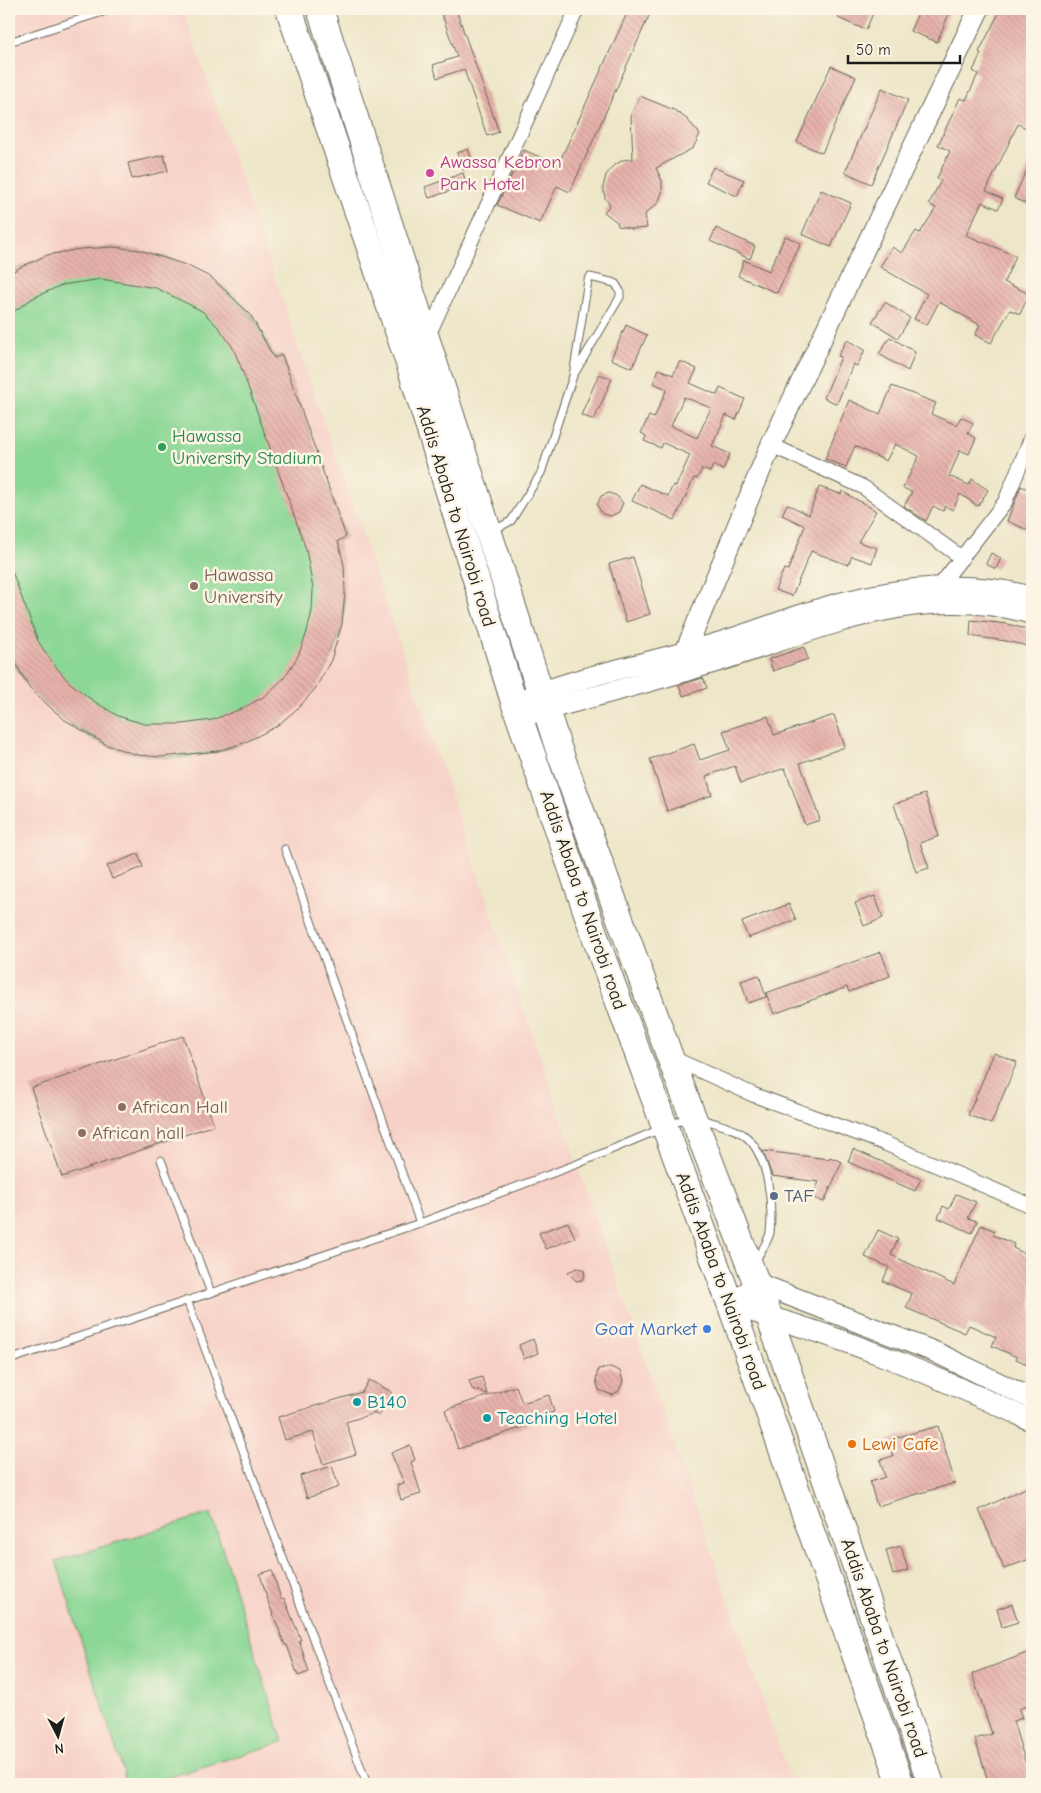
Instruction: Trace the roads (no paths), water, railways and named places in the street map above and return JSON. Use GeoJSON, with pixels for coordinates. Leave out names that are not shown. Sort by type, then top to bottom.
{"type":"FeatureCollection","features":[{"type":"Feature","properties":{"kind":"highway","name":"Addis Ababa to Nairobi road"},"geometry":{"type":"LineString","coordinates":[[289,9],[410,366],[477,539],[543,701],[692,1116],[769,1316],[931,1784]]}},
{"type":"Feature","properties":{"kind":"highway","name":"Addis Ababa to Nairobi road"},"geometry":{"type":"LineString","coordinates":[[320,9],[426,340],[477,539],[517,710],[601,954],[731,1306],[901,1784]]}},
{"type":"Feature","properties":{"kind":"street"},"geometry":{"type":"LineString","coordinates":[[688,661],[771,445],[979,9]]}},
{"type":"Feature","properties":{"kind":"street"},"geometry":{"type":"LineString","coordinates":[[426,340],[572,12]]}},
{"type":"Feature","properties":{"kind":"street"},"geometry":{"type":"LineString","coordinates":[[938,596],[962,558],[1005,502],[1032,436]]}},
{"type":"Feature","properties":{"kind":"street"},"geometry":{"type":"LineString","coordinates":[[771,445],[862,487],[962,558]]}},
{"type":"Feature","properties":{"kind":"street"},"geometry":{"type":"LineString","coordinates":[[517,710],[543,701],[868,612],[908,605],[938,596],[991,589],[1032,597]]}},
{"type":"Feature","properties":{"kind":"street"},"geometry":{"type":"LineString","coordinates":[[938,596],[988,604],[1032,614]]}},
{"type":"Feature","properties":{"kind":"street"},"geometry":{"type":"LineString","coordinates":[[670,1056],[754,1095],[884,1143],[1032,1206]]}},
{"type":"Feature","properties":{"kind":"street"},"geometry":{"type":"LineString","coordinates":[[1032,1398],[935,1352],[754,1276],[731,1306],[816,1330],[923,1371],[1032,1421]]}},
{"type":"Feature","properties":{"kind":"street"},"geometry":{"type":"LineString","coordinates":[[923,1371],[935,1352]]}},
{"type":"Feature","properties":{"kind":"lane"},"geometry":{"type":"LineString","coordinates":[[9,42],[112,9]]}},
{"type":"Feature","properties":{"kind":"lane"},"geometry":{"type":"LineString","coordinates":[[477,539],[511,521],[541,474],[573,376],[588,280],[595,276],[615,282],[620,291],[620,297],[573,376]]}},
{"type":"Feature","properties":{"kind":"lane"},"geometry":{"type":"LineString","coordinates":[[285,849],[420,1223]]}},
{"type":"Feature","properties":{"kind":"lane"},"geometry":{"type":"LineString","coordinates":[[9,1360],[420,1223],[577,1164],[692,1116],[744,1135],[754,1146],[765,1170],[771,1191],[770,1235],[754,1276]]}},
{"type":"Feature","properties":{"kind":"lane"},"geometry":{"type":"LineString","coordinates":[[161,1160],[211,1293]]}},
{"type":"Feature","properties":{"kind":"lane"},"geometry":{"type":"LineString","coordinates":[[187,1300],[367,1784]]}},
{"type":"Feature","properties":{"kind":"place","name":"Awassa Kebron Park Hotel"},"geometry":{"type":"Point","coordinates":[430,173]}},
{"type":"Feature","properties":{"kind":"place","name":"Hawassa University Stadium"},"geometry":{"type":"Point","coordinates":[162,447]}},
{"type":"Feature","properties":{"kind":"place","name":"Hawassa University"},"geometry":{"type":"Point","coordinates":[194,586]}},
{"type":"Feature","properties":{"kind":"place","name":"African Hall"},"geometry":{"type":"Point","coordinates":[122,1107]}},
{"type":"Feature","properties":{"kind":"place","name":"African hall"},"geometry":{"type":"Point","coordinates":[82,1133]}},
{"type":"Feature","properties":{"kind":"place","name":"TAF"},"geometry":{"type":"Point","coordinates":[774,1196]}},
{"type":"Feature","properties":{"kind":"place","name":"Goat Market"},"geometry":{"type":"Point","coordinates":[707,1329]}},
{"type":"Feature","properties":{"kind":"place","name":"B140"},"geometry":{"type":"Point","coordinates":[357,1402]}},
{"type":"Feature","properties":{"kind":"place","name":"Teaching Hotel"},"geometry":{"type":"Point","coordinates":[487,1418]}},
{"type":"Feature","properties":{"kind":"place","name":"Lewi Cafe"},"geometry":{"type":"Point","coordinates":[852,1444]}}]}
